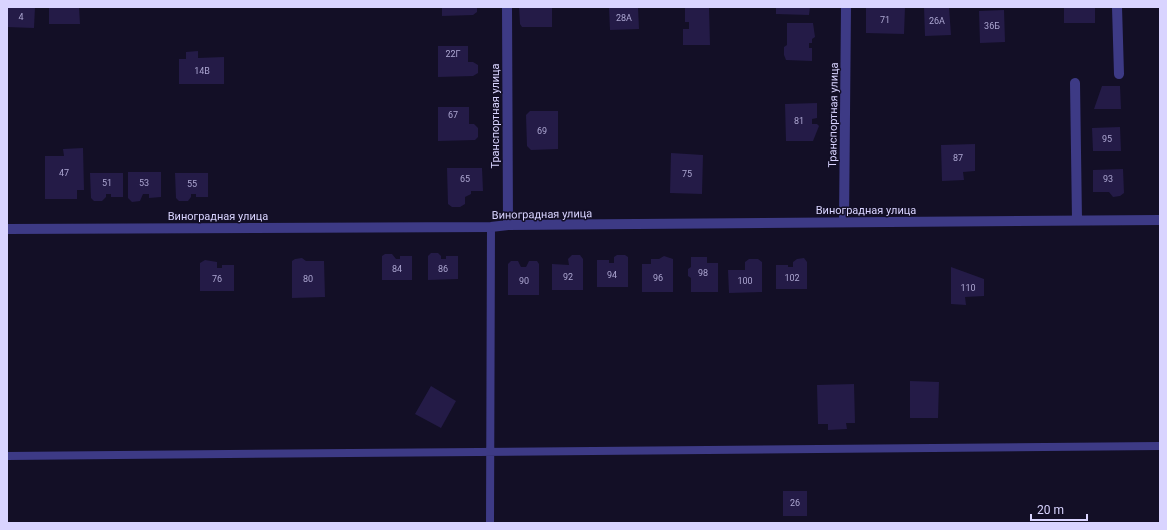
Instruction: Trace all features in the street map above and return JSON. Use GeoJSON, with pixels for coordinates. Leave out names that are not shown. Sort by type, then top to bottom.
{"type":"FeatureCollection","features":[{"type":"Feature","properties":{"kind":"street","name":"Транспортная улица"},"geometry":{"type":"LineString","coordinates":[[507,7],[508,226]]}},
{"type":"Feature","properties":{"kind":"street","name":"Транспортная улица"},"geometry":{"type":"LineString","coordinates":[[844,222],[846,7]]}},
{"type":"Feature","properties":{"kind":"street"},"geometry":{"type":"LineString","coordinates":[[1117,7],[1119,74]]}},
{"type":"Feature","properties":{"kind":"street"},"geometry":{"type":"LineString","coordinates":[[1075,83],[1077,220]]}},
{"type":"Feature","properties":{"kind":"street","name":"Виноградная улица"},"geometry":{"type":"LineString","coordinates":[[7,229],[491,228],[508,226],[1160,220]]}},
{"type":"Feature","properties":{"kind":"lane"},"geometry":{"type":"LineString","coordinates":[[490,523],[491,228]]}},
{"type":"Feature","properties":{"kind":"lane"},"geometry":{"type":"LineString","coordinates":[[7,456],[1160,446]]}},
{"type":"Feature","properties":{"kind":"building"},"geometry":{"type":"Polygon","coordinates":[[[7,7],[35,7],[34,28],[7,27],[7,7]]]}},
{"type":"Feature","properties":{"kind":"building"},"geometry":{"type":"Polygon","coordinates":[[[49,7],[79,7],[80,24],[49,24],[49,7]]]}},
{"type":"Feature","properties":{"kind":"building"},"geometry":{"type":"Polygon","coordinates":[[[442,7],[477,7],[477,12],[473,15],[442,16],[442,7]]]}},
{"type":"Feature","properties":{"kind":"building"},"geometry":{"type":"Polygon","coordinates":[[[519,7],[552,7],[552,27],[522,27],[520,24],[519,7]]]}},
{"type":"Feature","properties":{"kind":"building"},"geometry":{"type":"Polygon","coordinates":[[[609,7],[638,7],[639,29],[610,30],[609,7]]]}},
{"type":"Feature","properties":{"kind":"building"},"geometry":{"type":"Polygon","coordinates":[[[776,7],[810,7],[809,15],[776,14],[776,7]]]}},
{"type":"Feature","properties":{"kind":"building"},"geometry":{"type":"Polygon","coordinates":[[[866,7],[905,7],[904,34],[866,33],[866,7]]]}},
{"type":"Feature","properties":{"kind":"building"},"geometry":{"type":"Polygon","coordinates":[[[924,7],[949,7],[951,35],[925,36],[924,7]]]}},
{"type":"Feature","properties":{"kind":"building"},"geometry":{"type":"Polygon","coordinates":[[[1064,7],[1095,7],[1095,23],[1064,23],[1064,7]]]}},
{"type":"Feature","properties":{"kind":"building"},"geometry":{"type":"Polygon","coordinates":[[[685,8],[709,8],[710,45],[683,45],[683,29],[689,29],[689,22],[685,22],[685,8]]]}},
{"type":"Feature","properties":{"kind":"building"},"geometry":{"type":"Polygon","coordinates":[[[1004,10],[1005,42],[980,43],[979,11],[1004,10]]]}},
{"type":"Feature","properties":{"kind":"building"},"geometry":{"type":"Polygon","coordinates":[[[787,23],[813,23],[815,37],[812,39],[812,43],[809,43],[809,48],[812,48],[812,61],[786,60],[784,55],[784,47],[787,45],[787,23]]]}},
{"type":"Feature","properties":{"kind":"building"},"geometry":{"type":"Polygon","coordinates":[[[438,46],[468,46],[468,62],[473,62],[478,65],[478,73],[473,76],[438,77],[438,46]]]}},
{"type":"Feature","properties":{"kind":"building"},"geometry":{"type":"Polygon","coordinates":[[[198,51],[198,58],[224,57],[224,84],[179,84],[179,59],[186,59],[186,52],[198,51]]]}},
{"type":"Feature","properties":{"kind":"building"},"geometry":{"type":"Polygon","coordinates":[[[1102,86],[1120,86],[1121,109],[1094,109],[1102,86]]]}},
{"type":"Feature","properties":{"kind":"building"},"geometry":{"type":"Polygon","coordinates":[[[817,103],[817,118],[812,119],[812,124],[817,124],[819,126],[813,141],[786,141],[785,104],[817,103]]]}},
{"type":"Feature","properties":{"kind":"building"},"geometry":{"type":"Polygon","coordinates":[[[438,107],[469,107],[469,124],[474,124],[478,128],[478,137],[475,140],[438,141],[438,107]]]}},
{"type":"Feature","properties":{"kind":"building"},"geometry":{"type":"Polygon","coordinates":[[[530,111],[558,111],[558,149],[531,150],[527,146],[526,115],[530,111]]]}},
{"type":"Feature","properties":{"kind":"building"},"geometry":{"type":"Polygon","coordinates":[[[1120,127],[1121,151],[1093,151],[1092,128],[1120,127]]]}},
{"type":"Feature","properties":{"kind":"building"},"geometry":{"type":"Polygon","coordinates":[[[975,144],[975,171],[963,172],[964,180],[942,181],[941,145],[975,144]]]}},
{"type":"Feature","properties":{"kind":"building"},"geometry":{"type":"Polygon","coordinates":[[[83,148],[84,190],[77,190],[77,199],[45,199],[45,156],[64,156],[63,149],[83,148]]]}},
{"type":"Feature","properties":{"kind":"building"},"geometry":{"type":"Polygon","coordinates":[[[671,153],[703,155],[702,194],[670,193],[671,153]]]}},
{"type":"Feature","properties":{"kind":"building"},"geometry":{"type":"Polygon","coordinates":[[[447,168],[482,168],[483,191],[471,191],[471,194],[465,197],[465,204],[460,207],[452,207],[448,204],[447,168]]]}},
{"type":"Feature","properties":{"kind":"building"},"geometry":{"type":"Polygon","coordinates":[[[1123,169],[1124,193],[1120,196],[1113,197],[1109,192],[1093,192],[1093,170],[1123,169]]]}},
{"type":"Feature","properties":{"kind":"building"},"geometry":{"type":"Polygon","coordinates":[[[128,172],[161,172],[161,197],[149,198],[149,194],[143,194],[140,201],[132,202],[128,198],[128,172]]]}},
{"type":"Feature","properties":{"kind":"building"},"geometry":{"type":"Polygon","coordinates":[[[90,173],[123,173],[123,197],[111,197],[111,194],[106,194],[106,197],[102,201],[94,201],[91,198],[90,173]]]}},
{"type":"Feature","properties":{"kind":"building"},"geometry":{"type":"Polygon","coordinates":[[[175,173],[208,173],[208,197],[196,197],[196,194],[191,194],[188,201],[179,201],[176,198],[175,173]]]}},
{"type":"Feature","properties":{"kind":"building"},"geometry":{"type":"Polygon","coordinates":[[[431,253],[438,253],[441,256],[441,259],[446,259],[446,256],[458,256],[458,279],[428,280],[428,256],[431,253]]]}},
{"type":"Feature","properties":{"kind":"building"},"geometry":{"type":"Polygon","coordinates":[[[385,254],[392,254],[396,259],[400,259],[400,256],[412,256],[412,280],[382,280],[382,256],[385,254]]]}},
{"type":"Feature","properties":{"kind":"building"},"geometry":{"type":"Polygon","coordinates":[[[572,255],[580,255],[583,259],[583,290],[552,290],[552,264],[569,265],[568,259],[572,255]]]}},
{"type":"Feature","properties":{"kind":"building"},"geometry":{"type":"Polygon","coordinates":[[[617,255],[625,255],[628,257],[628,287],[597,287],[597,260],[609,260],[609,263],[614,263],[614,257],[617,255]]]}},
{"type":"Feature","properties":{"kind":"building"},"geometry":{"type":"Polygon","coordinates":[[[664,256],[673,259],[673,292],[642,292],[642,264],[651,264],[651,259],[659,259],[664,256]]]}},
{"type":"Feature","properties":{"kind":"building"},"geometry":{"type":"Polygon","coordinates":[[[691,257],[707,257],[707,263],[718,263],[718,292],[691,292],[691,278],[688,276],[688,269],[691,267],[691,257]]]}},
{"type":"Feature","properties":{"kind":"building"},"geometry":{"type":"Polygon","coordinates":[[[302,258],[306,261],[324,261],[325,297],[292,298],[292,261],[302,258]]]}},
{"type":"Feature","properties":{"kind":"building"},"geometry":{"type":"Polygon","coordinates":[[[804,258],[807,262],[807,289],[776,289],[776,265],[788,265],[788,267],[793,267],[793,262],[797,259],[804,258]]]}},
{"type":"Feature","properties":{"kind":"building"},"geometry":{"type":"Polygon","coordinates":[[[749,259],[758,259],[762,262],[762,292],[729,293],[728,270],[745,270],[745,262],[749,259]]]}},
{"type":"Feature","properties":{"kind":"building"},"geometry":{"type":"Polygon","coordinates":[[[205,260],[217,262],[217,268],[222,268],[222,265],[234,265],[234,291],[200,291],[200,263],[205,260]]]}},
{"type":"Feature","properties":{"kind":"building"},"geometry":{"type":"Polygon","coordinates":[[[511,261],[518,261],[521,267],[526,267],[529,261],[537,261],[539,264],[539,295],[508,295],[508,264],[511,261]]]}},
{"type":"Feature","properties":{"kind":"building"},"geometry":{"type":"Polygon","coordinates":[[[951,267],[984,279],[984,296],[965,297],[966,305],[951,304],[951,267]]]}},
{"type":"Feature","properties":{"kind":"building"},"geometry":{"type":"Polygon","coordinates":[[[910,381],[939,382],[938,418],[910,418],[910,381]]]}},
{"type":"Feature","properties":{"kind":"building"},"geometry":{"type":"Polygon","coordinates":[[[854,384],[855,423],[846,423],[847,429],[828,430],[828,424],[818,424],[817,385],[854,384]]]}},
{"type":"Feature","properties":{"kind":"building"},"geometry":{"type":"Polygon","coordinates":[[[431,386],[456,401],[441,428],[415,414],[431,386]]]}},
{"type":"Feature","properties":{"kind":"building"},"geometry":{"type":"Polygon","coordinates":[[[783,491],[807,491],[807,516],[783,516],[783,491]]]}}]}
